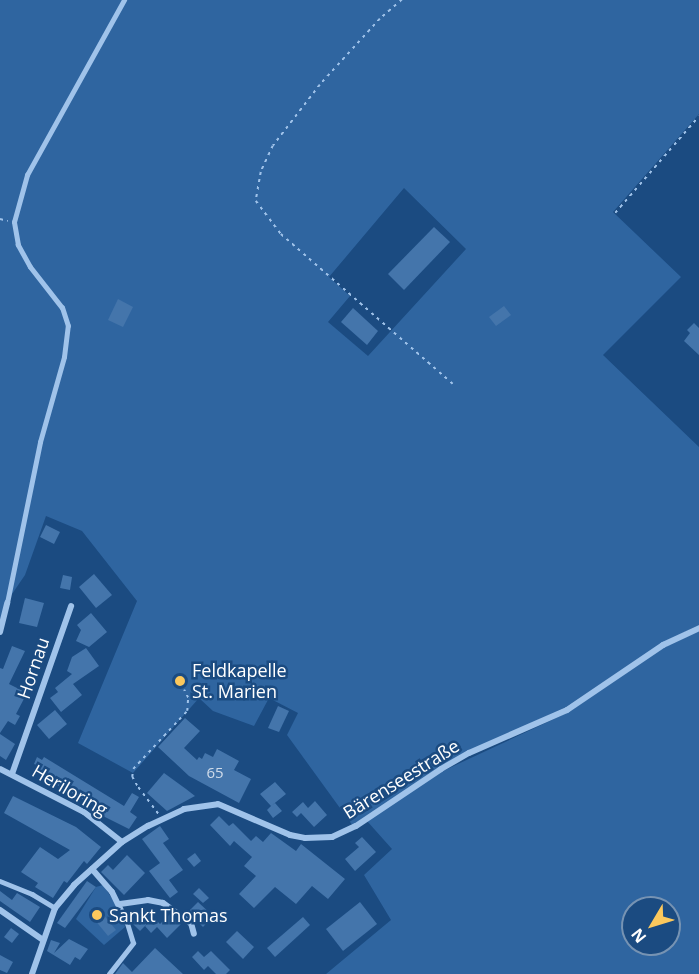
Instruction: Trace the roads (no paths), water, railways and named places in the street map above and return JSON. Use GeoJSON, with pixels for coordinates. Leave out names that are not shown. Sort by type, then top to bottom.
{"type":"FeatureCollection","features":[{"type":"Feature","properties":{"kind":"street"},"geometry":{"type":"LineString","coordinates":[[0,632],[7,603]]}},
{"type":"Feature","properties":{"kind":"street","name":"Hornau"},"geometry":{"type":"LineString","coordinates":[[12,774],[71,606]]}},
{"type":"Feature","properties":{"kind":"street","name":"Bärenseestraße"},"geometry":{"type":"LineString","coordinates":[[32,974],[55,908],[74,885],[122,842],[162,820],[184,809],[218,804],[290,835],[316,839],[345,832],[441,769],[469,753],[567,710],[663,645],[699,628]]}},
{"type":"Feature","properties":{"kind":"street","name":"Heriloring"},"geometry":{"type":"LineString","coordinates":[[0,769],[84,812],[122,842]]}},
{"type":"Feature","properties":{"kind":"street"},"geometry":{"type":"LineString","coordinates":[[92,869],[120,904],[127,923]]}},
{"type":"Feature","properties":{"kind":"street"},"geometry":{"type":"LineString","coordinates":[[120,904],[148,900],[163,903],[191,923],[194,934]]}},
{"type":"Feature","properties":{"kind":"street"},"geometry":{"type":"LineString","coordinates":[[0,910],[43,940]]}},
{"type":"Feature","properties":{"kind":"lane"},"geometry":{"type":"LineString","coordinates":[[7,603],[40,442],[64,357],[68,326],[62,308],[30,267],[18,245],[14,222],[27,175],[124,0]]}},
{"type":"Feature","properties":{"kind":"lane"},"geometry":{"type":"LineString","coordinates":[[0,881],[32,894],[55,908]]}},
{"type":"Feature","properties":{"kind":"lane"},"geometry":{"type":"LineString","coordinates":[[110,974],[133,943],[127,923]]}},
{"type":"Feature","properties":{"kind":"place","name":"Feldkapelle St. Marien"},"geometry":{"type":"Point","coordinates":[180,681]}},
{"type":"Feature","properties":{"kind":"place","name":"Sankt Thomas"},"geometry":{"type":"Point","coordinates":[97,915]}}]}
